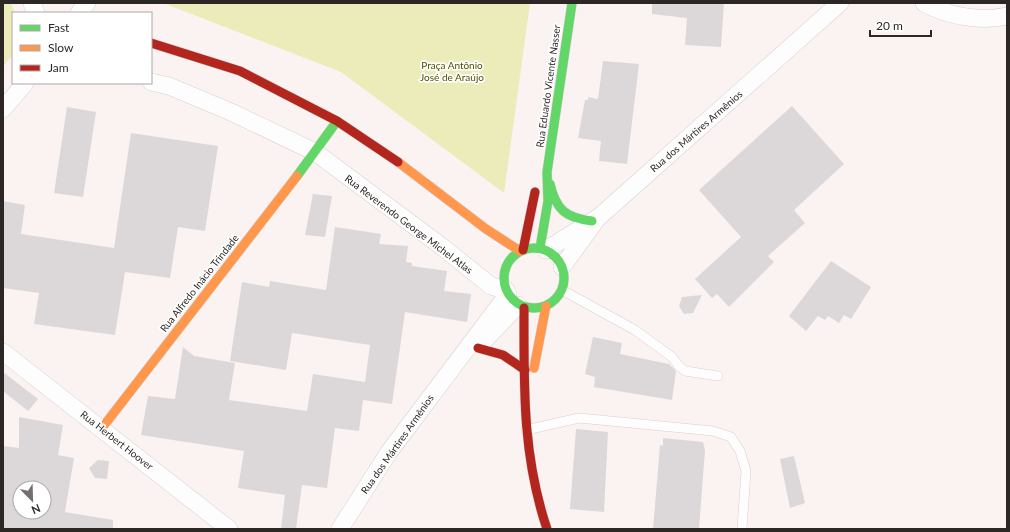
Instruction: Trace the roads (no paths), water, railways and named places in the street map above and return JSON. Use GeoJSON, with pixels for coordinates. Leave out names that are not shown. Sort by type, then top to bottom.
{"type":"FeatureCollection","features":[{"type":"Feature","properties":{"kind":"street"},"geometry":{"type":"LineString","coordinates":[[80,12],[87,3]]}},
{"type":"Feature","properties":{"kind":"street","name":"Rua Eduardo Vicente Nasser"},"geometry":{"type":"LineString","coordinates":[[521,250],[536,192],[547,172],[572,3]]}},
{"type":"Feature","properties":{"kind":"street","name":"Rua dos Mártires Armênios"},"geometry":{"type":"LineString","coordinates":[[543,249],[595,219],[840,3]]}},
{"type":"Feature","properties":{"kind":"street"},"geometry":{"type":"LineString","coordinates":[[924,3],[970,17],[996,18],[1007,16]]}},
{"type":"Feature","properties":{"kind":"street"},"geometry":{"type":"LineString","coordinates":[[152,43],[240,71],[337,121],[409,170],[486,229],[521,250],[543,249],[556,258],[562,267],[564,278],[562,290],[556,299],[546,306],[526,411]]}},
{"type":"Feature","properties":{"kind":"street","name":"Rua Reverendo George Michel Atlas"},"geometry":{"type":"LineString","coordinates":[[152,82],[169,86],[231,112],[315,152],[441,246],[491,286],[514,299]]}},
{"type":"Feature","properties":{"kind":"street"},"geometry":{"type":"LineString","coordinates":[[3,109],[24,84]]}},
{"type":"Feature","properties":{"kind":"street"},"geometry":{"type":"LineString","coordinates":[[315,152],[337,121]]}},
{"type":"Feature","properties":{"kind":"street","name":"Rua Alfredo Inácio Trindade"},"geometry":{"type":"LineString","coordinates":[[102,428],[315,152]]}},
{"type":"Feature","properties":{"kind":"street","name":"Rua Eduardo Vicente Nasser"},"geometry":{"type":"LineString","coordinates":[[543,249],[550,183],[547,172]]}},
{"type":"Feature","properties":{"kind":"street"},"geometry":{"type":"LineString","coordinates":[[550,183],[552,198],[557,207],[564,213],[581,220],[595,219]]}},
{"type":"Feature","properties":{"kind":"street"},"geometry":{"type":"LineString","coordinates":[[562,267],[595,219]]}},
{"type":"Feature","properties":{"kind":"street"},"geometry":{"type":"LineString","coordinates":[[521,250],[509,261],[505,267],[504,275],[514,299],[525,370],[528,457],[534,487],[547,529]]}},
{"type":"Feature","properties":{"kind":"street"},"geometry":{"type":"LineString","coordinates":[[514,299],[546,306]]}},
{"type":"Feature","properties":{"kind":"street","name":"Rua dos Mártires Armênios"},"geometry":{"type":"LineString","coordinates":[[457,361],[478,348],[514,299]]}},
{"type":"Feature","properties":{"kind":"street","name":"Rua dos Mártires Armênios"},"geometry":{"type":"LineString","coordinates":[[340,529],[389,452],[457,361],[514,299]]}},
{"type":"Feature","properties":{"kind":"street"},"geometry":{"type":"LineString","coordinates":[[478,348],[498,352],[509,357],[525,370]]}},
{"type":"Feature","properties":{"kind":"street","name":"Rua Herbert Hoover"},"geometry":{"type":"LineString","coordinates":[[3,352],[102,428],[229,529]]}},
{"type":"Feature","properties":{"kind":"lane"},"geometry":{"type":"LineString","coordinates":[[562,290],[635,330],[672,357],[678,365],[685,370],[718,376]]}},
{"type":"Feature","properties":{"kind":"lane"},"geometry":{"type":"LineString","coordinates":[[526,430],[579,418],[713,431],[731,437],[740,451],[746,471],[742,529]]}},
{"type":"Feature","properties":{"kind":"park label","name":"Praça Antônio José de Araújo"},"geometry":{"type":"Point","coordinates":[452,70]}}]}
